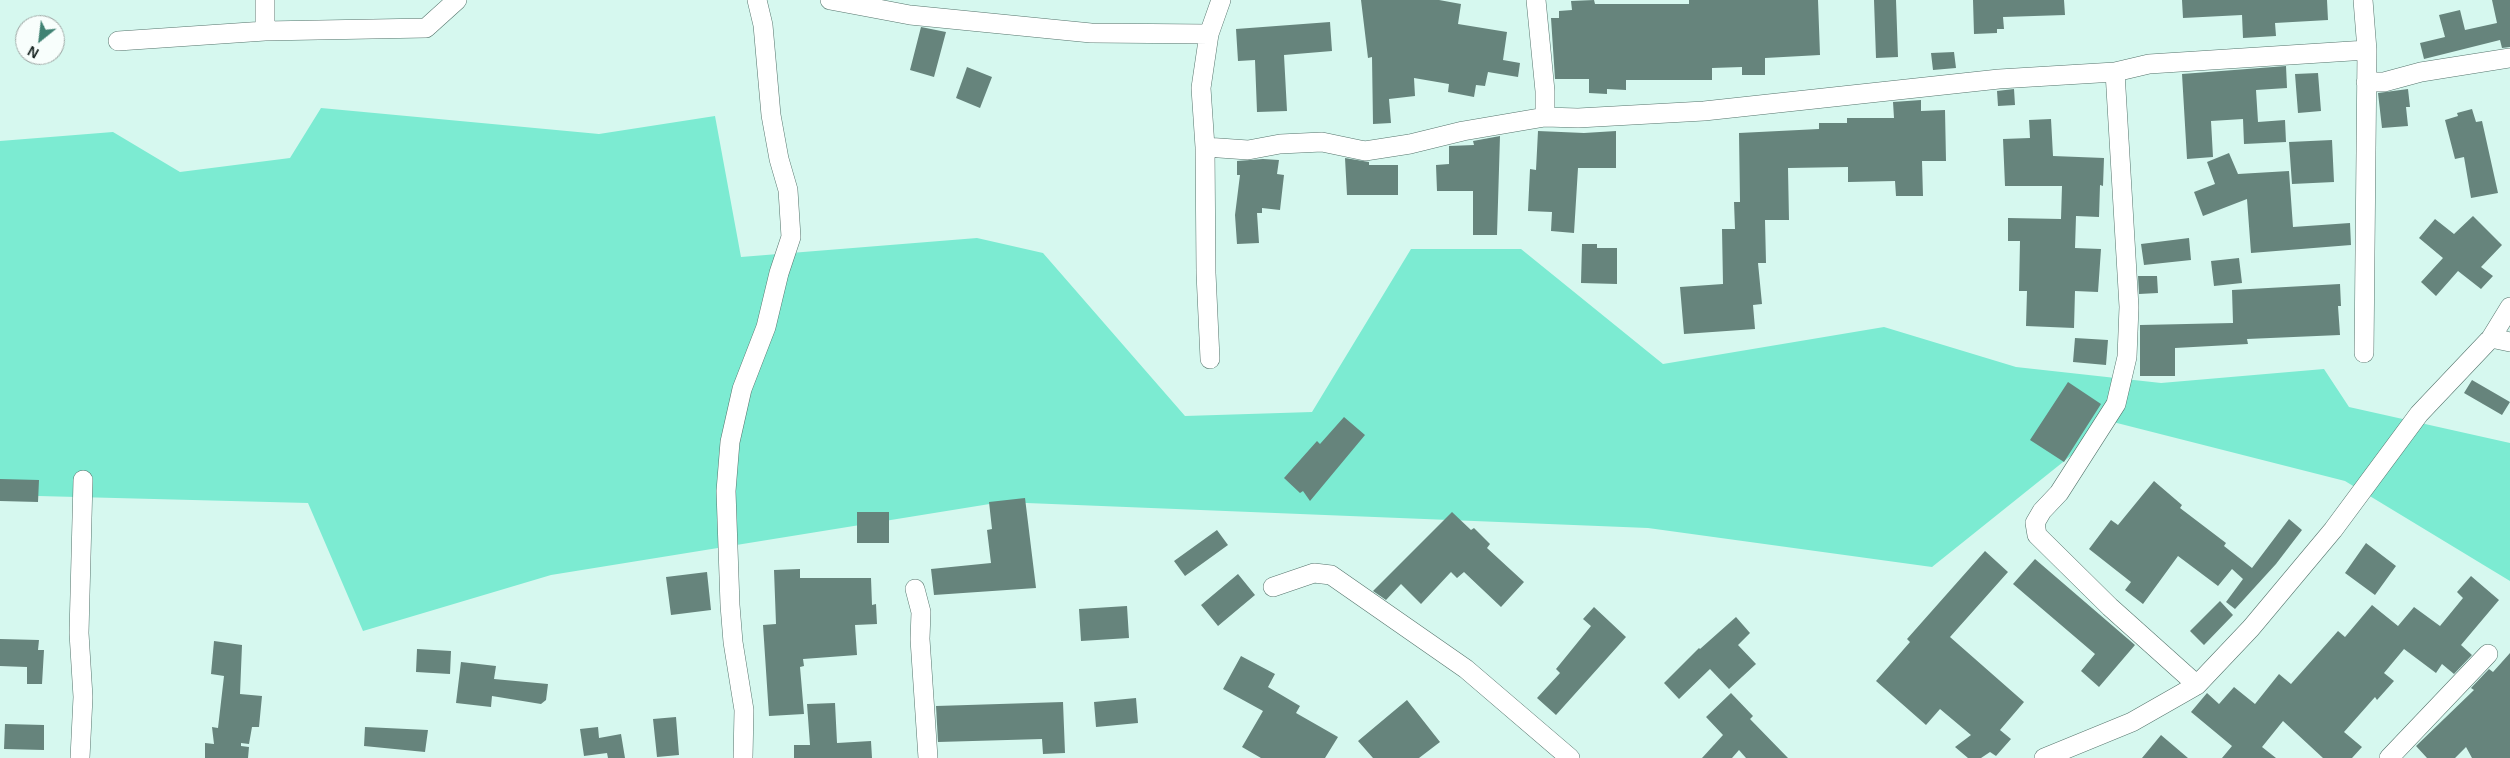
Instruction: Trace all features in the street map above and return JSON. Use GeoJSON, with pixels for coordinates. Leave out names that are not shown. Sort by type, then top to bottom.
{"type":"FeatureCollection","features":[{"type":"Feature","properties":{"kind":"street"},"geometry":{"type":"LineString","coordinates":[[264,31],[265,0]]}},
{"type":"Feature","properties":{"kind":"street"},"geometry":{"type":"LineString","coordinates":[[118,41],[264,31],[426,28],[457,0]]}},
{"type":"Feature","properties":{"kind":"street"},"geometry":{"type":"LineString","coordinates":[[743,758],[744,710],[733,642],[729,576],[726,491],[730,442],[742,389],[766,327],[779,273],[792,237],[788,190],[779,159],[771,115],[763,25],[757,0]]}},
{"type":"Feature","properties":{"kind":"street"},"geometry":{"type":"LineString","coordinates":[[830,0],[910,15],[1090,33],[1209,34]]}},
{"type":"Feature","properties":{"kind":"street"},"geometry":{"type":"LineString","coordinates":[[1210,359],[1206,273],[1205,147],[1201,88],[1209,34],[1222,0]]}},
{"type":"Feature","properties":{"kind":"street"},"geometry":{"type":"LineString","coordinates":[[1536,0],[1544,91],[1544,117]]}},
{"type":"Feature","properties":{"kind":"street"},"geometry":{"type":"LineString","coordinates":[[2363,0],[2367,50],[2364,353]]}},
{"type":"Feature","properties":{"kind":"street"},"geometry":{"type":"LineString","coordinates":[[1205,147],[1248,150],[1280,144],[1322,142],[1365,150],[1410,144],[1463,131],[1544,117],[1578,118],[1704,111],[1999,79],[2115,72],[2148,64],[2367,50]]}},
{"type":"Feature","properties":{"kind":"street"},"geometry":{"type":"LineString","coordinates":[[2366,82],[2384,82],[2421,72],[2510,58]]}},
{"type":"Feature","properties":{"kind":"street"},"geometry":{"type":"LineString","coordinates":[[2115,72],[2130,307],[2127,357],[2116,404],[2059,493],[2042,511],[2035,523],[2037,536],[2110,607],[2197,685]]}},
{"type":"Feature","properties":{"kind":"street"},"geometry":{"type":"LineString","coordinates":[[2044,758],[2132,722],[2197,685],[2251,628],[2333,530],[2419,414],[2491,338],[2510,307]]}},
{"type":"Feature","properties":{"kind":"street"},"geometry":{"type":"LineString","coordinates":[[2491,338],[2510,342]]}},
{"type":"Feature","properties":{"kind":"street"},"geometry":{"type":"LineString","coordinates":[[80,758],[83,698],[79,633],[83,480]]}},
{"type":"Feature","properties":{"kind":"street"},"geometry":{"type":"LineString","coordinates":[[1273,587],[1314,573],[1322,572],[1331,575],[1466,669],[1570,758]]}},
{"type":"Feature","properties":{"kind":"street"},"geometry":{"type":"LineString","coordinates":[[915,589],[921,612],[920,639],[928,758]]}},
{"type":"Feature","properties":{"kind":"street"},"geometry":{"type":"LineString","coordinates":[[2389,758],[2488,654]]}},
{"type":"Feature","properties":{"kind":"green space"},"geometry":{"type":"Polygon","coordinates":[[[321,108],[599,134],[715,116],[741,257],[977,238],[1043,253],[1185,416],[1312,412],[1411,249],[1521,249],[1663,364],[1884,327],[2016,367],[2161,383],[2324,369],[2349,407],[2510,443],[2510,581],[2345,481],[2113,422],[1932,567],[1648,528],[1002,502],[551,575],[363,631],[308,503],[0,495],[0,141],[113,132],[180,172],[290,158],[321,108]]]}},
{"type":"Feature","properties":{"kind":"building"},"geometry":{"type":"Polygon","coordinates":[[[1361,0],[1439,0],[1461,4],[1458,24],[1507,32],[1503,60],[1520,63],[1518,77],[1488,72],[1485,86],[1476,85],[1474,97],[1448,92],[1449,84],[1414,78],[1415,96],[1389,99],[1391,123],[1373,124],[1372,57],[1368,58],[1361,0]]]}},
{"type":"Feature","properties":{"kind":"building"},"geometry":{"type":"Polygon","coordinates":[[[1594,0],[1595,4],[1689,4],[1689,0],[1818,0],[1820,55],[1765,58],[1765,75],[1742,75],[1742,67],[1712,68],[1712,80],[1626,80],[1626,90],[1607,89],[1607,94],[1589,93],[1589,79],[1555,79],[1551,18],[1559,18],[1559,11],[1572,10],[1571,1],[1594,0]]]}},
{"type":"Feature","properties":{"kind":"building"},"geometry":{"type":"Polygon","coordinates":[[[1874,0],[1896,0],[1898,57],[1876,58],[1874,0]]]}},
{"type":"Feature","properties":{"kind":"building"},"geometry":{"type":"Polygon","coordinates":[[[1973,0],[2064,0],[2065,15],[2003,17],[2004,29],[1997,29],[1997,33],[1974,34],[1973,0]]]}},
{"type":"Feature","properties":{"kind":"building"},"geometry":{"type":"Polygon","coordinates":[[[2182,0],[2327,0],[2328,20],[2275,23],[2276,36],[2243,38],[2242,15],[2183,18],[2182,0]]]}},
{"type":"Feature","properties":{"kind":"building"},"geometry":{"type":"Polygon","coordinates":[[[2492,0],[2510,0],[2510,47],[2502,48],[2500,40],[2424,59],[2420,43],[2445,37],[2439,15],[2460,10],[2465,30],[2497,23],[2492,0]]]}},
{"type":"Feature","properties":{"kind":"building"},"geometry":{"type":"Polygon","coordinates":[[[1330,22],[1332,51],[1284,55],[1287,111],[1257,112],[1255,60],[1238,61],[1236,29],[1330,22]]]}},
{"type":"Feature","properties":{"kind":"building"},"geometry":{"type":"Polygon","coordinates":[[[921,27],[946,32],[934,77],[910,70],[921,27]]]}},
{"type":"Feature","properties":{"kind":"building"},"geometry":{"type":"Polygon","coordinates":[[[1954,52],[1956,68],[1933,70],[1931,53],[1954,52]]]}},
{"type":"Feature","properties":{"kind":"building"},"geometry":{"type":"Polygon","coordinates":[[[2286,66],[2287,88],[2256,90],[2258,122],[2285,120],[2286,142],[2244,144],[2243,119],[2211,121],[2213,157],[2187,159],[2182,74],[2286,66]]]}},
{"type":"Feature","properties":{"kind":"building"},"geometry":{"type":"Polygon","coordinates":[[[967,67],[992,77],[980,108],[956,98],[967,67]]]}},
{"type":"Feature","properties":{"kind":"building"},"geometry":{"type":"Polygon","coordinates":[[[2318,73],[2321,111],[2298,113],[2295,74],[2318,73]]]}},
{"type":"Feature","properties":{"kind":"building"},"geometry":{"type":"Polygon","coordinates":[[[2014,89],[2015,105],[1998,106],[1997,91],[2014,89]]]}},
{"type":"Feature","properties":{"kind":"building"},"geometry":{"type":"Polygon","coordinates":[[[2408,89],[2410,107],[2406,107],[2408,126],[2382,128],[2378,93],[2408,89]]]}},
{"type":"Feature","properties":{"kind":"building"},"geometry":{"type":"Polygon","coordinates":[[[1921,100],[1921,111],[1945,110],[1946,161],[1922,161],[1923,196],[1896,196],[1895,181],[1848,182],[1848,167],[1788,168],[1789,220],[1765,220],[1766,263],[1758,263],[1762,304],[1753,305],[1755,329],[1684,334],[1680,287],[1723,284],[1722,229],[1735,229],[1734,202],[1740,202],[1739,133],[1819,129],[1819,123],[1847,123],[1847,118],[1894,118],[1893,102],[1921,100]]]}},
{"type":"Feature","properties":{"kind":"building"},"geometry":{"type":"Polygon","coordinates":[[[2472,109],[2476,122],[2482,121],[2498,193],[2471,198],[2464,157],[2455,159],[2445,120],[2458,116],[2457,113],[2472,109]]]}},
{"type":"Feature","properties":{"kind":"building"},"geometry":{"type":"Polygon","coordinates":[[[2051,119],[2053,156],[2104,158],[2103,186],[2100,185],[2099,217],[2076,216],[2075,248],[2101,249],[2098,292],[2075,291],[2074,328],[2026,326],[2027,291],[2019,291],[2020,241],[2008,241],[2008,218],[2061,219],[2062,186],[2005,186],[2003,139],[2030,138],[2029,120],[2051,119]]]}},
{"type":"Feature","properties":{"kind":"building"},"geometry":{"type":"Polygon","coordinates":[[[1538,131],[1584,133],[1616,131],[1616,168],[1578,168],[1574,233],[1551,231],[1552,212],[1528,211],[1530,169],[1536,170],[1538,131]]]}},
{"type":"Feature","properties":{"kind":"building"},"geometry":{"type":"Polygon","coordinates":[[[1500,136],[1497,235],[1473,235],[1473,191],[1437,191],[1436,165],[1449,164],[1449,146],[1474,145],[1473,141],[1500,136]]]}},
{"type":"Feature","properties":{"kind":"building"},"geometry":{"type":"Polygon","coordinates":[[[2332,140],[2334,182],[2292,184],[2289,142],[2332,140]]]}},
{"type":"Feature","properties":{"kind":"building"},"geometry":{"type":"Polygon","coordinates":[[[2229,153],[2238,174],[2289,171],[2293,227],[2350,223],[2351,245],[2251,253],[2247,199],[2203,216],[2194,192],[2215,184],[2207,162],[2229,153]]]}},
{"type":"Feature","properties":{"kind":"building"},"geometry":{"type":"Polygon","coordinates":[[[1345,158],[1369,162],[1369,165],[1398,165],[1398,195],[1347,195],[1345,158]]]}},
{"type":"Feature","properties":{"kind":"building"},"geometry":{"type":"Polygon","coordinates":[[[1279,160],[1277,174],[1284,175],[1280,210],[1262,208],[1262,213],[1257,213],[1259,243],[1237,244],[1235,215],[1240,175],[1237,175],[1237,161],[1279,160]]]}},
{"type":"Feature","properties":{"kind":"building"},"geometry":{"type":"Polygon","coordinates":[[[2473,216],[2502,245],[2481,267],[2493,276],[2481,289],[2458,271],[2436,296],[2421,282],[2443,258],[2419,238],[2435,219],[2454,234],[2473,216]]]}},
{"type":"Feature","properties":{"kind":"building"},"geometry":{"type":"Polygon","coordinates":[[[2189,238],[2191,260],[2144,265],[2141,244],[2189,238]]]}},
{"type":"Feature","properties":{"kind":"building"},"geometry":{"type":"Polygon","coordinates":[[[1582,244],[1597,244],[1597,248],[1617,248],[1617,284],[1581,283],[1582,244]]]}},
{"type":"Feature","properties":{"kind":"building"},"geometry":{"type":"Polygon","coordinates":[[[2239,258],[2242,283],[2214,286],[2211,261],[2239,258]]]}},
{"type":"Feature","properties":{"kind":"building"},"geometry":{"type":"Polygon","coordinates":[[[2138,276],[2157,276],[2158,293],[2139,294],[2138,276]]]}},
{"type":"Feature","properties":{"kind":"building"},"geometry":{"type":"Polygon","coordinates":[[[2340,284],[2341,306],[2338,306],[2340,335],[2247,339],[2248,344],[2175,348],[2175,376],[2140,376],[2140,325],[2233,323],[2232,290],[2340,284]]]}},
{"type":"Feature","properties":{"kind":"building"},"geometry":{"type":"Polygon","coordinates":[[[2075,338],[2108,340],[2106,365],[2073,362],[2075,338]]]}},
{"type":"Feature","properties":{"kind":"building"},"geometry":{"type":"Polygon","coordinates":[[[2472,380],[2510,402],[2502,415],[2464,393],[2472,380]]]}},
{"type":"Feature","properties":{"kind":"building"},"geometry":{"type":"Polygon","coordinates":[[[2068,382],[2101,404],[2064,462],[2030,440],[2068,382]]]}},
{"type":"Feature","properties":{"kind":"building"},"geometry":{"type":"Polygon","coordinates":[[[1344,417],[1365,435],[1310,501],[1303,491],[1300,493],[1284,478],[1317,441],[1320,444],[1344,417]]]}},
{"type":"Feature","properties":{"kind":"building"},"geometry":{"type":"Polygon","coordinates":[[[0,479],[39,480],[38,502],[0,501],[0,479]]]}},
{"type":"Feature","properties":{"kind":"building"},"geometry":{"type":"Polygon","coordinates":[[[2154,481],[2182,505],[2180,508],[2226,543],[2224,546],[2252,568],[2289,519],[2302,530],[2276,564],[2235,609],[2226,602],[2243,579],[2232,569],[2218,586],[2178,556],[2143,604],[2125,590],[2131,582],[2089,549],[2111,520],[2118,525],[2154,481]]]}},
{"type":"Feature","properties":{"kind":"building"},"geometry":{"type":"Polygon","coordinates":[[[1025,498],[1036,588],[934,595],[931,569],[991,563],[987,530],[992,529],[989,502],[1025,498]]]}},
{"type":"Feature","properties":{"kind":"building"},"geometry":{"type":"Polygon","coordinates":[[[857,512],[889,512],[889,543],[857,543],[857,512]]]}},
{"type":"Feature","properties":{"kind":"building"},"geometry":{"type":"Polygon","coordinates":[[[1452,512],[1471,530],[1474,528],[1490,544],[1487,548],[1524,582],[1501,607],[1464,572],[1457,578],[1451,572],[1421,604],[1401,584],[1386,600],[1373,591],[1452,512]]]}},
{"type":"Feature","properties":{"kind":"building"},"geometry":{"type":"Polygon","coordinates":[[[1217,530],[1228,545],[1185,576],[1174,561],[1217,530]]]}},
{"type":"Feature","properties":{"kind":"building"},"geometry":{"type":"Polygon","coordinates":[[[2366,543],[2396,566],[2375,595],[2345,573],[2366,543]]]}},
{"type":"Feature","properties":{"kind":"building"},"geometry":{"type":"Polygon","coordinates":[[[1985,551],[2008,572],[1950,637],[2024,702],[2000,730],[2011,739],[1996,756],[1990,752],[1981,758],[1968,758],[1955,747],[1971,735],[1940,709],[1926,725],[1876,681],[1910,642],[1907,639],[1985,551]]]}},
{"type":"Feature","properties":{"kind":"building"},"geometry":{"type":"Polygon","coordinates":[[[2035,559],[2135,645],[2099,687],[2081,671],[2095,654],[2013,584],[2035,559]]]}},
{"type":"Feature","properties":{"kind":"building"},"geometry":{"type":"Polygon","coordinates":[[[800,569],[800,578],[871,578],[872,605],[876,604],[877,624],[855,625],[857,655],[803,659],[804,666],[800,667],[804,714],[769,716],[763,625],[776,624],[774,570],[800,569]]]}},
{"type":"Feature","properties":{"kind":"building"},"geometry":{"type":"Polygon","coordinates":[[[707,572],[711,610],[671,615],[666,577],[707,572]]]}},
{"type":"Feature","properties":{"kind":"building"},"geometry":{"type":"Polygon","coordinates":[[[1238,574],[1255,595],[1218,626],[1201,605],[1238,574]]]}},
{"type":"Feature","properties":{"kind":"building"},"geometry":{"type":"Polygon","coordinates":[[[2471,576],[2499,600],[2461,645],[2472,655],[2454,674],[2442,664],[2436,673],[2404,649],[2384,673],[2394,681],[2377,700],[2375,697],[2344,732],[2362,747],[2352,758],[2323,758],[2283,721],[2262,747],[2276,758],[2222,758],[2232,746],[2191,712],[2207,693],[2219,704],[2234,687],[2255,704],[2279,674],[2291,684],[2338,631],[2345,637],[2372,605],[2398,626],[2414,607],[2440,626],[2463,598],[2457,592],[2471,576]]]}},
{"type":"Feature","properties":{"kind":"building"},"geometry":{"type":"Polygon","coordinates":[[[2220,601],[2233,615],[2204,645],[2190,631],[2220,601]]]}},
{"type":"Feature","properties":{"kind":"building"},"geometry":{"type":"Polygon","coordinates":[[[1127,606],[1129,638],[1081,641],[1079,609],[1127,606]]]}},
{"type":"Feature","properties":{"kind":"building"},"geometry":{"type":"Polygon","coordinates":[[[1594,607],[1626,637],[1556,715],[1537,698],[1560,673],[1556,669],[1591,626],[1583,619],[1594,607]]]}},
{"type":"Feature","properties":{"kind":"building"},"geometry":{"type":"Polygon","coordinates":[[[1736,617],[1750,633],[1738,645],[1756,664],[1729,689],[1710,669],[1679,699],[1664,683],[1699,648],[1736,617]]]}},
{"type":"Feature","properties":{"kind":"building"},"geometry":{"type":"Polygon","coordinates":[[[0,639],[39,640],[38,650],[44,650],[42,684],[27,684],[27,667],[0,666],[0,639]]]}},
{"type":"Feature","properties":{"kind":"building"},"geometry":{"type":"Polygon","coordinates":[[[214,641],[242,645],[240,694],[262,696],[259,727],[252,727],[249,744],[241,743],[241,746],[249,747],[248,758],[205,758],[205,743],[214,744],[212,727],[218,728],[224,676],[211,674],[214,641]]]}},
{"type":"Feature","properties":{"kind":"building"},"geometry":{"type":"Polygon","coordinates":[[[417,649],[451,651],[450,674],[416,672],[417,649]]]}},
{"type":"Feature","properties":{"kind":"building"},"geometry":{"type":"Polygon","coordinates":[[[2510,653],[2510,758],[2472,758],[2466,747],[2455,758],[2427,758],[2416,746],[2474,690],[2471,688],[2489,669],[2493,672],[2510,653]]]}},
{"type":"Feature","properties":{"kind":"building"},"geometry":{"type":"Polygon","coordinates":[[[1241,656],[1275,674],[1268,687],[1300,706],[1296,713],[1338,737],[1325,758],[1261,758],[1242,747],[1263,711],[1223,689],[1241,656]]]}},
{"type":"Feature","properties":{"kind":"building"},"geometry":{"type":"Polygon","coordinates":[[[461,662],[496,666],[494,679],[548,684],[546,700],[541,704],[492,696],[491,707],[456,703],[461,662]]]}},
{"type":"Feature","properties":{"kind":"building"},"geometry":{"type":"Polygon","coordinates":[[[1731,693],[1753,716],[1750,719],[1788,758],[1746,758],[1739,750],[1732,758],[1702,758],[1723,735],[1706,717],[1731,693]]]}},
{"type":"Feature","properties":{"kind":"building"},"geometry":{"type":"Polygon","coordinates":[[[1136,698],[1138,723],[1096,727],[1094,702],[1136,698]]]}},
{"type":"Feature","properties":{"kind":"building"},"geometry":{"type":"Polygon","coordinates":[[[1407,700],[1440,742],[1419,758],[1373,758],[1358,741],[1407,700]]]}},
{"type":"Feature","properties":{"kind":"building"},"geometry":{"type":"Polygon","coordinates":[[[1063,702],[1065,753],[1043,754],[1042,739],[938,742],[936,706],[1063,702]]]}},
{"type":"Feature","properties":{"kind":"building"},"geometry":{"type":"Polygon","coordinates":[[[835,703],[837,743],[871,741],[872,758],[794,758],[794,745],[810,745],[807,704],[835,703]]]}},
{"type":"Feature","properties":{"kind":"building"},"geometry":{"type":"Polygon","coordinates":[[[676,717],[679,755],[657,757],[653,719],[676,717]]]}},
{"type":"Feature","properties":{"kind":"building"},"geometry":{"type":"Polygon","coordinates":[[[5,724],[44,725],[44,750],[4,749],[5,724]]]}},
{"type":"Feature","properties":{"kind":"building"},"geometry":{"type":"Polygon","coordinates":[[[365,727],[428,730],[425,752],[364,746],[365,727]]]}},
{"type":"Feature","properties":{"kind":"building"},"geometry":{"type":"Polygon","coordinates":[[[598,727],[599,738],[621,734],[625,758],[608,758],[607,753],[584,756],[580,729],[598,727]]]}},
{"type":"Feature","properties":{"kind":"building"},"geometry":{"type":"Polygon","coordinates":[[[2161,735],[2188,758],[2142,758],[2161,735]]]}}]}
